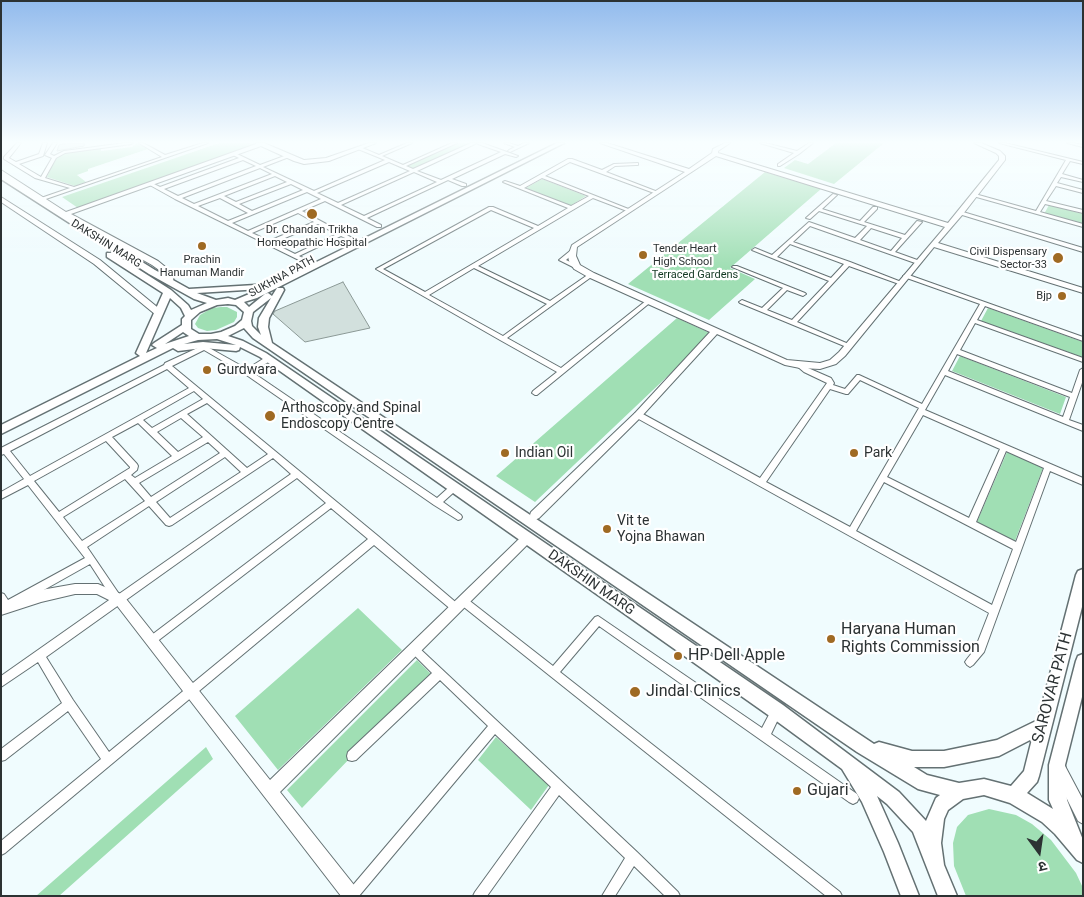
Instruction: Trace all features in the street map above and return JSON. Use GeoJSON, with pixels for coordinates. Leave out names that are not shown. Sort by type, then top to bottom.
{"type":"FeatureCollection","features":[{"type":"Feature","properties":{"kind":"main road","name":"DAKSHIN MARG"},"geometry":{"type":"LineString","coordinates":[[2,185],[168,292],[185,307],[190,316]]}},
{"type":"Feature","properties":{"kind":"main road","name":"DAKSHIN MARG"},"geometry":{"type":"LineString","coordinates":[[15,185],[169,281],[216,303]]}},
{"type":"Feature","properties":{"kind":"main road","name":"SUKHNA PATH"},"geometry":{"type":"LineString","coordinates":[[217,336],[230,332],[261,301],[278,288],[479,185]]}},
{"type":"Feature","properties":{"kind":"main road","name":"SUKHNA PATH"},"geometry":{"type":"LineString","coordinates":[[216,303],[236,302],[278,288],[484,185]]}},
{"type":"Feature","properties":{"kind":"main road"},"geometry":{"type":"LineString","coordinates":[[187,291],[278,288],[264,318],[263,326],[268,344]]}},
{"type":"Feature","properties":{"kind":"main road"},"geometry":{"type":"LineString","coordinates":[[141,353],[168,292]]}},
{"type":"Feature","properties":{"kind":"main road","name":"DAKSHIN MARG"},"geometry":{"type":"LineString","coordinates":[[236,302],[247,308],[247,316],[252,331],[268,344],[863,746],[924,782],[959,791]]}},
{"type":"Feature","properties":{"kind":"main road"},"geometry":{"type":"LineString","coordinates":[[1,424],[141,353],[186,326],[190,316],[205,306],[216,303]]}},
{"type":"Feature","properties":{"kind":"main road"},"geometry":{"type":"LineString","coordinates":[[186,326],[188,331],[198,337]]}},
{"type":"Feature","properties":{"kind":"main road"},"geometry":{"type":"LineString","coordinates":[[1,430],[152,354],[198,337],[217,336]]}},
{"type":"Feature","properties":{"kind":"main road","name":"DAKSHIN MARG"},"geometry":{"type":"LineString","coordinates":[[217,336],[240,343],[268,359],[777,711],[844,760],[893,798],[919,826],[935,862]]}},
{"type":"Feature","properties":{"kind":"main road"},"geometry":{"type":"LineString","coordinates":[[152,354],[204,345],[251,349]]}},
{"type":"Feature","properties":{"kind":"main road","name":"SAROVAR PATH"},"geometry":{"type":"LineString","coordinates":[[1014,795],[1031,776],[1042,726],[1083,575]]}},
{"type":"Feature","properties":{"kind":"main road","name":"SAROVAR PATH"},"geometry":{"type":"LineString","coordinates":[[1078,848],[1058,800],[1057,765],[1083,661]]}},
{"type":"Feature","properties":{"kind":"main road"},"geometry":{"type":"LineString","coordinates":[[863,746],[912,759],[944,759],[999,748],[1042,726]]}},
{"type":"Feature","properties":{"kind":"main road"},"geometry":{"type":"LineString","coordinates":[[844,760],[868,796],[892,848],[910,896]]}},
{"type":"Feature","properties":{"kind":"main road"},"geometry":{"type":"LineString","coordinates":[[948,896],[935,862],[932,843],[935,818],[942,804],[959,791],[984,787],[1014,795],[1048,816],[1078,848]]}},
{"type":"Feature","properties":{"kind":"street"},"geometry":{"type":"LineString","coordinates":[[21,185],[66,214],[156,262],[170,274],[169,281]]}},
{"type":"Feature","properties":{"kind":"street"},"geometry":{"type":"LineString","coordinates":[[64,185],[74,188]]}},
{"type":"Feature","properties":{"kind":"street"},"geometry":{"type":"LineString","coordinates":[[43,199],[83,185]]}},
{"type":"Feature","properties":{"kind":"street"},"geometry":{"type":"LineString","coordinates":[[66,214],[148,185]]}},
{"type":"Feature","properties":{"kind":"street"},"geometry":{"type":"LineString","coordinates":[[152,185],[307,262]]}},
{"type":"Feature","properties":{"kind":"street"},"geometry":{"type":"LineString","coordinates":[[160,189],[171,185]]}},
{"type":"Feature","properties":{"kind":"street"},"geometry":{"type":"LineString","coordinates":[[177,198],[211,185]]}},
{"type":"Feature","properties":{"kind":"street"},"geometry":{"type":"LineString","coordinates":[[194,206],[248,185]]}},
{"type":"Feature","properties":{"kind":"street"},"geometry":{"type":"LineString","coordinates":[[236,204],[284,185]]}},
{"type":"Feature","properties":{"kind":"street"},"geometry":{"type":"LineString","coordinates":[[297,185],[379,226]]}},
{"type":"Feature","properties":{"kind":"street"},"geometry":{"type":"LineString","coordinates":[[314,193],[332,185]]}},
{"type":"Feature","properties":{"kind":"street"},"geometry":{"type":"LineString","coordinates":[[338,205],[381,185]]}},
{"type":"Feature","properties":{"kind":"street"},"geometry":{"type":"LineString","coordinates":[[364,218],[435,185]]}},
{"type":"Feature","properties":{"kind":"street"},"geometry":{"type":"LineString","coordinates":[[512,185],[571,208]]}},
{"type":"Feature","properties":{"kind":"street"},"geometry":{"type":"LineString","coordinates":[[520,188],[526,185]]}},
{"type":"Feature","properties":{"kind":"street"},"geometry":{"type":"LineString","coordinates":[[564,185],[629,210]]}},
{"type":"Feature","properties":{"kind":"street"},"geometry":{"type":"LineString","coordinates":[[637,185],[656,192]]}},
{"type":"Feature","properties":{"kind":"street"},"geometry":{"type":"LineString","coordinates":[[667,185],[574,246],[572,256],[577,267],[785,362],[820,366],[832,362],[849,346],[983,185]]}},
{"type":"Feature","properties":{"kind":"street"},"geometry":{"type":"LineString","coordinates":[[816,185],[950,226]]}},
{"type":"Feature","properties":{"kind":"street"},"geometry":{"type":"LineString","coordinates":[[1037,213],[1054,185]]}},
{"type":"Feature","properties":{"kind":"street"},"geometry":{"type":"LineString","coordinates":[[1058,185],[1083,192]]}},
{"type":"Feature","properties":{"kind":"street"},"geometry":{"type":"LineString","coordinates":[[228,223],[307,190]]}},
{"type":"Feature","properties":{"kind":"street"},"geometry":{"type":"LineString","coordinates":[[808,218],[835,194]]}},
{"type":"Feature","properties":{"kind":"street"},"geometry":{"type":"LineString","coordinates":[[975,195],[1083,226]]}},
{"type":"Feature","properties":{"kind":"street"},"geometry":{"type":"LineString","coordinates":[[220,196],[252,213]]}},
{"type":"Feature","properties":{"kind":"street"},"geometry":{"type":"LineString","coordinates":[[425,295],[592,196]]}},
{"type":"Feature","properties":{"kind":"street"},"geometry":{"type":"LineString","coordinates":[[248,233],[325,199]]}},
{"type":"Feature","properties":{"kind":"street"},"geometry":{"type":"LineString","coordinates":[[1,200],[97,262],[158,313]]}},
{"type":"Feature","properties":{"kind":"street"},"geometry":{"type":"LineString","coordinates":[[1044,202],[1083,212]]}},
{"type":"Feature","properties":{"kind":"street"},"geometry":{"type":"LineString","coordinates":[[538,228],[491,208],[379,268],[561,371]]}},
{"type":"Feature","properties":{"kind":"street"},"geometry":{"type":"LineString","coordinates":[[861,223],[875,208]]}},
{"type":"Feature","properties":{"kind":"street"},"geometry":{"type":"LineString","coordinates":[[818,209],[905,237]]}},
{"type":"Feature","properties":{"kind":"street"},"geometry":{"type":"LineString","coordinates":[[298,211],[352,240]]}},
{"type":"Feature","properties":{"kind":"street"},"geometry":{"type":"LineString","coordinates":[[961,213],[1083,250]]}},
{"type":"Feature","properties":{"kind":"street"},"geometry":{"type":"LineString","coordinates":[[269,243],[318,222]]}},
{"type":"Feature","properties":{"kind":"street"},"geometry":{"type":"LineString","coordinates":[[892,253],[919,222]]}},
{"type":"Feature","properties":{"kind":"street"},"geometry":{"type":"LineString","coordinates":[[773,257],[809,224],[918,262]]}},
{"type":"Feature","properties":{"kind":"street"},"geometry":{"type":"LineString","coordinates":[[856,241],[870,226]]}},
{"type":"Feature","properties":{"kind":"street"},"geometry":{"type":"LineString","coordinates":[[294,256],[341,234]]}},
{"type":"Feature","properties":{"kind":"street"},"geometry":{"type":"LineString","coordinates":[[789,242],[848,263],[983,304],[1083,339]]}},
{"type":"Feature","properties":{"kind":"street"},"geometry":{"type":"LineString","coordinates":[[933,244],[1083,291]]}},
{"type":"Feature","properties":{"kind":"street"},"geometry":{"type":"LineString","coordinates":[[755,250],[832,280]]}},
{"type":"Feature","properties":{"kind":"street"},"geometry":{"type":"LineString","coordinates":[[793,323],[848,263]]}},
{"type":"Feature","properties":{"kind":"street"},"geometry":{"type":"LineString","coordinates":[[474,266],[550,304]]}},
{"type":"Feature","properties":{"kind":"street"},"geometry":{"type":"LineString","coordinates":[[735,267],[803,294]]}},
{"type":"Feature","properties":{"kind":"street"},"geometry":{"type":"LineString","coordinates":[[502,339],[591,275]]}},
{"type":"Feature","properties":{"kind":"street"},"geometry":{"type":"LineString","coordinates":[[763,310],[786,288]]}},
{"type":"Feature","properties":{"kind":"street"},"geometry":{"type":"LineString","coordinates":[[535,393],[649,301]]}},
{"type":"Feature","properties":{"kind":"street"},"geometry":{"type":"LineString","coordinates":[[742,302],[849,346]]}},
{"type":"Feature","properties":{"kind":"street"},"geometry":{"type":"LineString","coordinates":[[851,532],[983,304]]}},
{"type":"Feature","properties":{"kind":"street"},"geometry":{"type":"LineString","coordinates":[[974,321],[1083,360]]}},
{"type":"Feature","properties":{"kind":"street"},"geometry":{"type":"LineString","coordinates":[[535,515],[638,415],[716,330]]}},
{"type":"Feature","properties":{"kind":"street"},"geometry":{"type":"LineString","coordinates":[[458,517],[247,372],[204,347],[3,451],[81,546],[118,597],[352,896],[495,726]]}},
{"type":"Feature","properties":{"kind":"street"},"geometry":{"type":"LineString","coordinates":[[956,351],[1073,396]]}},
{"type":"Feature","properties":{"kind":"street"},"geometry":{"type":"LineString","coordinates":[[247,372],[268,359]]}},
{"type":"Feature","properties":{"kind":"street"},"geometry":{"type":"LineString","coordinates":[[167,365],[272,455],[375,539],[459,605],[554,672],[836,896]]}},
{"type":"Feature","properties":{"kind":"street"},"geometry":{"type":"LineString","coordinates":[[762,482],[831,383],[829,380],[806,370],[800,365]]}},
{"type":"Feature","properties":{"kind":"street"},"geometry":{"type":"LineString","coordinates":[[1065,421],[1083,370]]}},
{"type":"Feature","properties":{"kind":"street"},"geometry":{"type":"LineString","coordinates":[[944,372],[1083,428]]}},
{"type":"Feature","properties":{"kind":"street"},"geometry":{"type":"LineString","coordinates":[[829,386],[846,392],[859,377],[922,409],[1083,482]]}},
{"type":"Feature","properties":{"kind":"street"},"geometry":{"type":"LineString","coordinates":[[1,496],[194,388]]}},
{"type":"Feature","properties":{"kind":"street"},"geometry":{"type":"LineString","coordinates":[[151,432],[208,399]]}},
{"type":"Feature","properties":{"kind":"street"},"geometry":{"type":"LineString","coordinates":[[182,414],[246,472]]}},
{"type":"Feature","properties":{"kind":"street"},"geometry":{"type":"LineString","coordinates":[[638,415],[995,611]]}},
{"type":"Feature","properties":{"kind":"street"},"geometry":{"type":"LineString","coordinates":[[138,419],[177,456]]}},
{"type":"Feature","properties":{"kind":"street"},"geometry":{"type":"LineString","coordinates":[[57,517],[133,470],[134,466],[106,437]]}},
{"type":"Feature","properties":{"kind":"street"},"geometry":{"type":"LineString","coordinates":[[133,484],[208,438]]}},
{"type":"Feature","properties":{"kind":"street"},"geometry":{"type":"LineString","coordinates":[[971,523],[1004,447]]}},
{"type":"Feature","properties":{"kind":"street"},"geometry":{"type":"LineString","coordinates":[[81,546],[226,453]]}},
{"type":"Feature","properties":{"kind":"street"},"geometry":{"type":"LineString","coordinates":[[126,475],[169,523],[272,455]]}},
{"type":"Feature","properties":{"kind":"street"},"geometry":{"type":"LineString","coordinates":[[970,662],[979,652],[1048,467]]}},
{"type":"Feature","properties":{"kind":"street"},"geometry":{"type":"LineString","coordinates":[[1,682],[118,597],[297,474]]}},
{"type":"Feature","properties":{"kind":"street"},"geometry":{"type":"LineString","coordinates":[[882,478],[1018,547]]}},
{"type":"Feature","properties":{"kind":"street"},"geometry":{"type":"LineString","coordinates":[[437,503],[450,491]]}},
{"type":"Feature","properties":{"kind":"street"},"geometry":{"type":"LineString","coordinates":[[152,640],[332,503]]}},
{"type":"Feature","properties":{"kind":"street"},"geometry":{"type":"LineString","coordinates":[[1,849],[375,539]]}},
{"type":"Feature","properties":{"kind":"street"},"geometry":{"type":"LineString","coordinates":[[270,791],[523,542]]}},
{"type":"Feature","properties":{"kind":"street"},"geometry":{"type":"LineString","coordinates":[[3,604],[91,559]]}},
{"type":"Feature","properties":{"kind":"street"},"geometry":{"type":"LineString","coordinates":[[3,604],[75,589],[98,589],[118,597]]}},
{"type":"Feature","properties":{"kind":"street"},"geometry":{"type":"LineString","coordinates":[[554,672],[598,620],[853,798]]}},
{"type":"Feature","properties":{"kind":"street"},"geometry":{"type":"LineString","coordinates":[[414,650],[674,896]]}},
{"type":"Feature","properties":{"kind":"street"},"geometry":{"type":"LineString","coordinates":[[39,655],[69,704],[108,760]]}},
{"type":"Feature","properties":{"kind":"street"},"geometry":{"type":"LineString","coordinates":[[352,756],[440,674]]}},
{"type":"Feature","properties":{"kind":"street"},"geometry":{"type":"LineString","coordinates":[[1,756],[69,704]]}},
{"type":"Feature","properties":{"kind":"street"},"geometry":{"type":"LineString","coordinates":[[764,736],[777,711]]}},
{"type":"Feature","properties":{"kind":"street"},"geometry":{"type":"LineString","coordinates":[[1057,765],[1083,816]]}},
{"type":"Feature","properties":{"kind":"street"},"geometry":{"type":"LineString","coordinates":[[479,896],[559,786]]}},
{"type":"Feature","properties":{"kind":"street"},"geometry":{"type":"LineString","coordinates":[[608,896],[633,856]]}},
{"type":"Feature","properties":{"kind":"green space"},"geometry":{"type":"Polygon","coordinates":[[[97,185],[143,185],[78,208],[62,197],[97,185]]]}},
{"type":"Feature","properties":{"kind":"green space"},"geometry":{"type":"Polygon","coordinates":[[[532,185],[557,185],[586,196],[570,206],[526,188],[532,185]]]}},
{"type":"Feature","properties":{"kind":"green space","name":"Terraced Gardens"},"geometry":{"type":"Polygon","coordinates":[[[749,185],[807,185],[821,189],[730,268],[755,279],[709,320],[628,284],[749,185]]]}},
{"type":"Feature","properties":{"kind":"green space"},"geometry":{"type":"Polygon","coordinates":[[[1049,205],[1083,214],[1083,225],[1044,214],[1049,205]]]}},
{"type":"Feature","properties":{"kind":"green space"},"geometry":{"type":"Polygon","coordinates":[[[227,307],[237,312],[234,322],[216,330],[207,331],[198,328],[195,324],[200,315],[212,308],[227,307]]]}},
{"type":"Feature","properties":{"kind":"green space"},"geometry":{"type":"Polygon","coordinates":[[[988,308],[1083,342],[1082,357],[981,321],[988,308]]]}},
{"type":"Feature","properties":{"kind":"green space"},"geometry":{"type":"Polygon","coordinates":[[[677,318],[712,334],[535,502],[496,476],[677,318]]]}},
{"type":"Feature","properties":{"kind":"green space"},"geometry":{"type":"Polygon","coordinates":[[[960,356],[1066,397],[1060,414],[952,371],[960,356]]]}},
{"type":"Feature","properties":{"kind":"green space"},"geometry":{"type":"Polygon","coordinates":[[[1007,452],[1043,468],[1015,541],[977,522],[1007,452]]]}},
{"type":"Feature","properties":{"kind":"green space"},"geometry":{"type":"Polygon","coordinates":[[[358,608],[402,650],[278,770],[235,716],[358,608]]]}},
{"type":"Feature","properties":{"kind":"green space"},"geometry":{"type":"Polygon","coordinates":[[[417,660],[431,674],[302,808],[287,790],[417,660]]]}},
{"type":"Feature","properties":{"kind":"green space"},"geometry":{"type":"Polygon","coordinates":[[[496,737],[549,785],[531,810],[478,760],[496,737]]]}},
{"type":"Feature","properties":{"kind":"green space"},"geometry":{"type":"Polygon","coordinates":[[[206,747],[213,759],[59,896],[36,896],[206,747]]]}},
{"type":"Feature","properties":{"kind":"green space"},"geometry":{"type":"Polygon","coordinates":[[[989,809],[1016,815],[1032,824],[1051,840],[1076,873],[1083,888],[1083,896],[966,896],[954,866],[953,843],[957,827],[968,815],[989,809]]]}},
{"type":"Feature","properties":{"kind":"building"},"geometry":{"type":"Polygon","coordinates":[[[343,282],[370,328],[305,342],[273,314],[275,311],[343,282]]]}},
{"type":"Feature","properties":{"kind":"place","name":"Dr. Chandan Trikha Homeopathic Hospital"},"geometry":{"type":"Point","coordinates":[312,214]}},
{"type":"Feature","properties":{"kind":"place","name":"Prachin Hanuman Mandir"},"geometry":{"type":"Point","coordinates":[202,246]}},
{"type":"Feature","properties":{"kind":"place","name":"Tender Heart High School"},"geometry":{"type":"Point","coordinates":[643,255]}},
{"type":"Feature","properties":{"kind":"place","name":"Civil Dispensary Sector-33"},"geometry":{"type":"Point","coordinates":[1058,258]}},
{"type":"Feature","properties":{"kind":"place","name":"Bjp"},"geometry":{"type":"Point","coordinates":[1062,296]}},
{"type":"Feature","properties":{"kind":"place","name":"Gurdwara"},"geometry":{"type":"Point","coordinates":[207,370]}},
{"type":"Feature","properties":{"kind":"place","name":"Arthoscopy and Spinal Endoscopy Centre"},"geometry":{"type":"Point","coordinates":[270,416]}},
{"type":"Feature","properties":{"kind":"place","name":"Indian Oil"},"geometry":{"type":"Point","coordinates":[505,453]}},
{"type":"Feature","properties":{"kind":"place","name":"Park"},"geometry":{"type":"Point","coordinates":[854,453]}},
{"type":"Feature","properties":{"kind":"place","name":"Vit te Yojna Bhawan"},"geometry":{"type":"Point","coordinates":[607,529]}},
{"type":"Feature","properties":{"kind":"place","name":"Haryana Human Rights Commission"},"geometry":{"type":"Point","coordinates":[831,639]}},
{"type":"Feature","properties":{"kind":"place","name":"HP Dell Apple"},"geometry":{"type":"Point","coordinates":[678,656]}},
{"type":"Feature","properties":{"kind":"place","name":"Jindal Clinics"},"geometry":{"type":"Point","coordinates":[635,692]}},
{"type":"Feature","properties":{"kind":"place","name":"Gujari"},"geometry":{"type":"Point","coordinates":[797,791]}}]}
